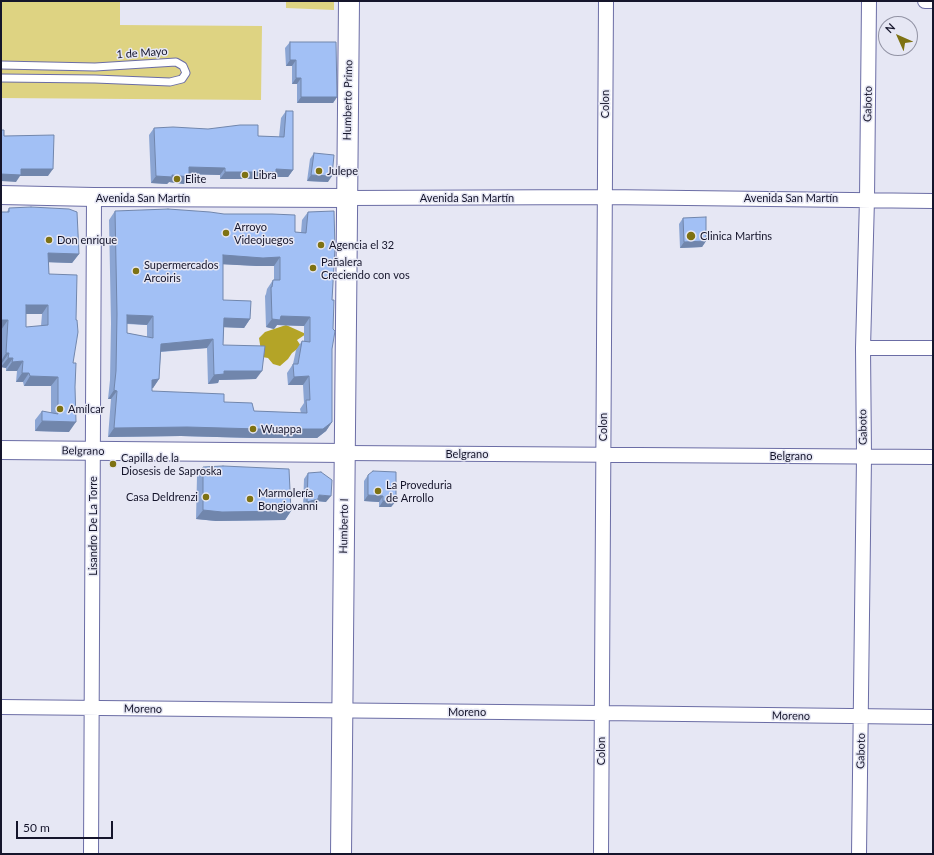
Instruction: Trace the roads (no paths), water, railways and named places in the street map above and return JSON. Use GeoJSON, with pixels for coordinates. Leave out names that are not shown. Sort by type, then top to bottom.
{"type":"FeatureCollection","features":[{"type":"Feature","properties":{"kind":"main road","name":"Humberto Primo"},"geometry":{"type":"LineString","coordinates":[[347,198],[349,1]]}},
{"type":"Feature","properties":{"kind":"main road","name":"Humberto I"},"geometry":{"type":"LineString","coordinates":[[341,854],[347,198]]}},
{"type":"Feature","properties":{"kind":"street","name":"Colon"},"geometry":{"type":"LineString","coordinates":[[601,854],[606,1]]}},
{"type":"Feature","properties":{"kind":"street","name":"Gaboto"},"geometry":{"type":"LineString","coordinates":[[859,854],[864,456],[862,348],[867,199],[869,1]]}},
{"type":"Feature","properties":{"kind":"street"},"geometry":{"type":"LineString","coordinates":[[925,1],[933,1]]}},
{"type":"Feature","properties":{"kind":"street","name":"Avenida San Martín"},"geometry":{"type":"LineString","coordinates":[[1,195],[94,197],[605,197],[933,200]]}},
{"type":"Feature","properties":{"kind":"street","name":"Lisandro De La Torre"},"geometry":{"type":"LineString","coordinates":[[91,854],[94,197]]}},
{"type":"Feature","properties":{"kind":"street"},"geometry":{"type":"LineString","coordinates":[[862,348],[933,348]]}},
{"type":"Feature","properties":{"kind":"street","name":"Belgrano"},"geometry":{"type":"LineString","coordinates":[[1,450],[933,457]]}},
{"type":"Feature","properties":{"kind":"street","name":"Moreno"},"geometry":{"type":"LineString","coordinates":[[1,707],[933,717]]}},
{"type":"Feature","properties":{"kind":"lane","name":"1 de Mayo"},"geometry":{"type":"LineString","coordinates":[[1,65],[95,67],[176,62],[183,66],[186,73],[182,79],[170,82],[95,79],[1,78]]}},
{"type":"Feature","properties":{"kind":"place","name":"Julepe"},"geometry":{"type":"Point","coordinates":[319,171]}},
{"type":"Feature","properties":{"kind":"place","name":"Libra"},"geometry":{"type":"Point","coordinates":[245,175]}},
{"type":"Feature","properties":{"kind":"place","name":"Elite"},"geometry":{"type":"Point","coordinates":[177,179]}},
{"type":"Feature","properties":{"kind":"place","name":"Arroyo Videojuegos"},"geometry":{"type":"Point","coordinates":[226,233]}},
{"type":"Feature","properties":{"kind":"place","name":"Clinica Martins"},"geometry":{"type":"Point","coordinates":[691,236]}},
{"type":"Feature","properties":{"kind":"place","name":"Don enrique"},"geometry":{"type":"Point","coordinates":[49,240]}},
{"type":"Feature","properties":{"kind":"place","name":"Agencia el 32"},"geometry":{"type":"Point","coordinates":[321,245]}},
{"type":"Feature","properties":{"kind":"place","name":"Pañalera Creciendo con vos"},"geometry":{"type":"Point","coordinates":[313,268]}},
{"type":"Feature","properties":{"kind":"place","name":"Supermercados Arcoiris"},"geometry":{"type":"Point","coordinates":[136,271]}},
{"type":"Feature","properties":{"kind":"place","name":"Amílcar"},"geometry":{"type":"Point","coordinates":[60,409]}},
{"type":"Feature","properties":{"kind":"place","name":"Wuappa"},"geometry":{"type":"Point","coordinates":[253,429]}},
{"type":"Feature","properties":{"kind":"place","name":"Capilla de la Diosesis de Saproska"},"geometry":{"type":"Point","coordinates":[113,464]}},
{"type":"Feature","properties":{"kind":"place","name":"La Proveduria de Arrollo"},"geometry":{"type":"Point","coordinates":[378,491]}},
{"type":"Feature","properties":{"kind":"place","name":"Casa Deldrenzi"},"geometry":{"type":"Point","coordinates":[206,497]}},
{"type":"Feature","properties":{"kind":"place","name":"Marmolería Bongiovanni"},"geometry":{"type":"Point","coordinates":[250,499]}}]}
